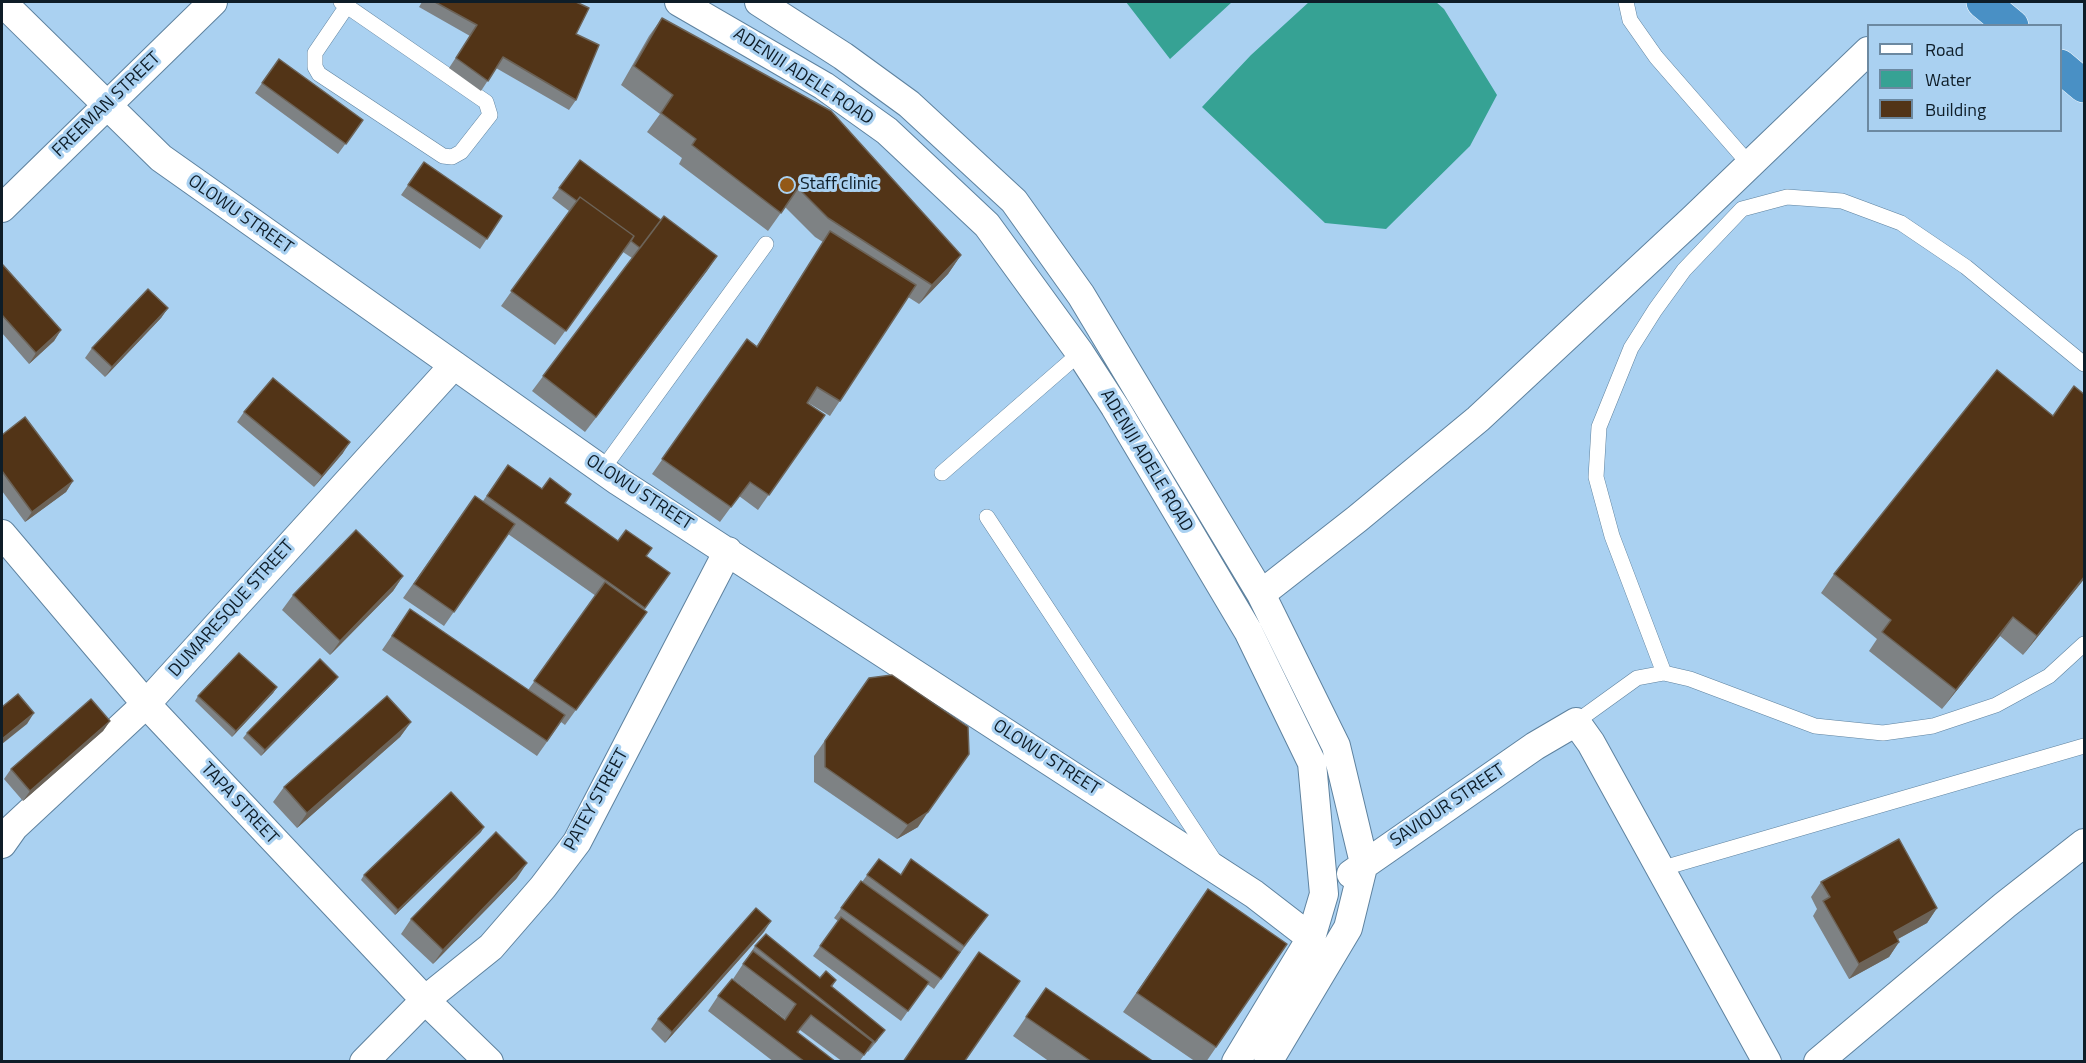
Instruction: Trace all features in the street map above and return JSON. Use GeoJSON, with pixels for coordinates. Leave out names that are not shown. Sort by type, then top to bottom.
{"type":"FeatureCollection","features":[{"type":"Feature","properties":{"kind":"highway"},"geometry":{"type":"LineString","coordinates":[[1983,2],[2010,24]]}},
{"type":"Feature","properties":{"kind":"highway"},"geometry":{"type":"LineString","coordinates":[[2062,67],[2085,86]]}},
{"type":"Feature","properties":{"kind":"street","name":"OLOWU STREET"},"geometry":{"type":"LineString","coordinates":[[2,2],[161,158],[602,470],[1254,894],[1311,938]]}},
{"type":"Feature","properties":{"kind":"street","name":"FREEMAN STREET"},"geometry":{"type":"LineString","coordinates":[[2,208],[213,2]]}},
{"type":"Feature","properties":{"kind":"street","name":"ADENIJI ADELE ROAD"},"geometry":{"type":"LineString","coordinates":[[679,2],[824,86],[887,131],[987,225],[1080,353],[1115,407],[1248,631],[1312,763],[1324,894],[1311,938],[1236,1062]]}},
{"type":"Feature","properties":{"kind":"street","name":"ADENIJI ADELE ROAD"},"geometry":{"type":"LineString","coordinates":[[759,2],[843,56],[909,104],[1014,201],[1081,295],[1261,594],[1336,746],[1364,863],[1348,928],[1268,1062]]}},
{"type":"Feature","properties":{"kind":"street"},"geometry":{"type":"LineString","coordinates":[[1261,594],[1358,519],[1478,418],[1867,53]]}},
{"type":"Feature","properties":{"kind":"street","name":"DUMARESQUE STREET"},"geometry":{"type":"LineString","coordinates":[[6,828],[146,704],[454,365]]}},
{"type":"Feature","properties":{"kind":"street","name":"TAPA STREET"},"geometry":{"type":"LineString","coordinates":[[2,534],[146,704],[425,1000],[489,1062]]}},
{"type":"Feature","properties":{"kind":"street","name":"PATEY STREET"},"geometry":{"type":"LineString","coordinates":[[364,1062],[425,1000],[491,946],[543,887],[577,842],[728,551]]}},
{"type":"Feature","properties":{"kind":"street"},"geometry":{"type":"LineString","coordinates":[[1576,722],[1591,743],[1767,1062]]}},
{"type":"Feature","properties":{"kind":"street","name":"SAVIOUR STREET"},"geometry":{"type":"LineString","coordinates":[[1324,894],[1364,863],[1534,746],[1576,722]]}},
{"type":"Feature","properties":{"kind":"street"},"geometry":{"type":"LineString","coordinates":[[1818,1062],[1997,912],[2085,843]]}},
{"type":"Feature","properties":{"kind":"lane"},"geometry":{"type":"LineString","coordinates":[[1626,2],[1630,20],[1656,57],[1750,165]]}},
{"type":"Feature","properties":{"kind":"lane"},"geometry":{"type":"LineString","coordinates":[[344,4],[486,102],[490,115],[461,152],[452,157],[443,156],[319,74],[315,67],[315,53],[344,4]]}},
{"type":"Feature","properties":{"kind":"lane"},"geometry":{"type":"LineString","coordinates":[[1664,673],[1612,536],[1596,477],[1599,427],[1631,348],[1655,310],[1684,270],[1742,209],[1787,197],[1842,201],[1901,224],[1966,267],[2085,364]]}},
{"type":"Feature","properties":{"kind":"lane"},"geometry":{"type":"LineString","coordinates":[[602,470],[766,244]]}},
{"type":"Feature","properties":{"kind":"lane"},"geometry":{"type":"LineString","coordinates":[[942,473],[1080,353]]}},
{"type":"Feature","properties":{"kind":"lane"},"geometry":{"type":"LineString","coordinates":[[987,517],[1225,877]]}},
{"type":"Feature","properties":{"kind":"lane"},"geometry":{"type":"LineString","coordinates":[[1576,722],[1637,678],[1664,673],[1690,679],[1777,715],[1815,726],[1883,733],[1933,726],[1996,705],[2049,676],[2085,644]]}},
{"type":"Feature","properties":{"kind":"lane"},"geometry":{"type":"LineString","coordinates":[[1660,869],[2085,747]]}},
{"type":"Feature","properties":{"kind":"water"},"geometry":{"type":"Polygon","coordinates":[[[1126,2],[1232,2],[1170,59],[1126,2]]]}},
{"type":"Feature","properties":{"kind":"water"},"geometry":{"type":"Polygon","coordinates":[[[1309,2],[1436,2],[1444,9],[1497,95],[1470,146],[1386,229],[1325,223],[1202,107],[1251,55],[1309,2]]]}},
{"type":"Feature","properties":{"kind":"building"},"geometry":{"type":"Polygon","coordinates":[[[435,2],[576,2],[589,8],[576,34],[599,45],[576,100],[503,57],[488,81],[456,58],[477,25],[435,2]]]}},
{"type":"Feature","properties":{"kind":"building","name":"Staff clinic"},"geometry":{"type":"Polygon","coordinates":[[[662,18],[831,111],[961,255],[932,285],[828,218],[798,188],[781,213],[692,145],[696,139],[661,113],[673,95],[634,66],[662,18]]]}},
{"type":"Feature","properties":{"kind":"building"},"geometry":{"type":"Polygon","coordinates":[[[279,59],[363,120],[346,144],[262,83],[279,59]]]}},
{"type":"Feature","properties":{"kind":"building"},"geometry":{"type":"Polygon","coordinates":[[[580,160],[661,220],[640,248],[631,241],[634,236],[580,197],[577,201],[559,188],[580,160]]]}},
{"type":"Feature","properties":{"kind":"building"},"geometry":{"type":"Polygon","coordinates":[[[424,162],[502,216],[487,239],[408,185],[424,162]]]}},
{"type":"Feature","properties":{"kind":"building"},"geometry":{"type":"Polygon","coordinates":[[[580,197],[634,236],[566,331],[511,291],[580,197]]]}},
{"type":"Feature","properties":{"kind":"building"},"geometry":{"type":"Polygon","coordinates":[[[664,216],[717,256],[596,417],[543,376],[664,216]]]}},
{"type":"Feature","properties":{"kind":"building"},"geometry":{"type":"Polygon","coordinates":[[[830,231],[916,285],[840,401],[817,387],[807,403],[825,415],[769,495],[750,482],[731,507],[662,459],[747,339],[757,347],[830,231]]]}},
{"type":"Feature","properties":{"kind":"building"},"geometry":{"type":"Polygon","coordinates":[[[3,265],[61,330],[36,353],[2,315],[3,265]]]}},
{"type":"Feature","properties":{"kind":"building"},"geometry":{"type":"Polygon","coordinates":[[[148,289],[168,308],[112,367],[92,348],[148,289]]]}},
{"type":"Feature","properties":{"kind":"building"},"geometry":{"type":"Polygon","coordinates":[[[1997,370],[2053,416],[2074,386],[2085,395],[2085,576],[2037,636],[2013,617],[1956,690],[1882,632],[1891,620],[1834,574],[1997,370]]]}},
{"type":"Feature","properties":{"kind":"building"},"geometry":{"type":"Polygon","coordinates":[[[273,378],[350,442],[322,476],[244,412],[273,378]]]}},
{"type":"Feature","properties":{"kind":"building"},"geometry":{"type":"Polygon","coordinates":[[[25,417],[73,481],[32,512],[2,471],[2,435],[25,417]]]}},
{"type":"Feature","properties":{"kind":"building"},"geometry":{"type":"Polygon","coordinates":[[[508,465],[542,489],[550,478],[571,494],[565,503],[618,541],[626,530],[652,548],[646,556],[670,573],[645,608],[487,496],[508,465]]]}},
{"type":"Feature","properties":{"kind":"building"},"geometry":{"type":"Polygon","coordinates":[[[475,496],[515,524],[454,612],[414,584],[475,496]]]}},
{"type":"Feature","properties":{"kind":"building"},"geometry":{"type":"Polygon","coordinates":[[[356,530],[403,576],[340,641],[293,595],[356,530]]]}},
{"type":"Feature","properties":{"kind":"building"},"geometry":{"type":"Polygon","coordinates":[[[605,582],[647,612],[576,710],[534,681],[605,582]]]}},
{"type":"Feature","properties":{"kind":"building"},"geometry":{"type":"Polygon","coordinates":[[[410,609],[565,715],[547,741],[392,636],[410,609]]]}},
{"type":"Feature","properties":{"kind":"building"},"geometry":{"type":"Polygon","coordinates":[[[239,653],[277,687],[236,731],[198,696],[239,653]]]}},
{"type":"Feature","properties":{"kind":"building"},"geometry":{"type":"Polygon","coordinates":[[[320,659],[338,677],[265,750],[247,733],[320,659]]]}},
{"type":"Feature","properties":{"kind":"building"},"geometry":{"type":"Polygon","coordinates":[[[892,675],[968,727],[969,754],[928,812],[908,825],[825,767],[825,741],[869,678],[892,675]]]}},
{"type":"Feature","properties":{"kind":"building"},"geometry":{"type":"Polygon","coordinates":[[[18,694],[34,713],[2,739],[2,707],[18,694]]]}},
{"type":"Feature","properties":{"kind":"building"},"geometry":{"type":"Polygon","coordinates":[[[387,696],[411,722],[307,813],[284,787],[387,696]]]}},
{"type":"Feature","properties":{"kind":"building"},"geometry":{"type":"Polygon","coordinates":[[[91,699],[110,721],[30,791],[11,769],[91,699]]]}},
{"type":"Feature","properties":{"kind":"building"},"geometry":{"type":"Polygon","coordinates":[[[451,792],[484,827],[398,910],[364,875],[451,792]]]}},
{"type":"Feature","properties":{"kind":"building"},"geometry":{"type":"Polygon","coordinates":[[[496,832],[527,863],[443,950],[411,919],[496,832]]]}},
{"type":"Feature","properties":{"kind":"building"},"geometry":{"type":"Polygon","coordinates":[[[1899,839],[1937,908],[1894,932],[1899,942],[1859,964],[1823,901],[1830,897],[1821,882],[1899,839]]]}},
{"type":"Feature","properties":{"kind":"building"},"geometry":{"type":"Polygon","coordinates":[[[879,859],[901,875],[911,859],[988,915],[964,946],[867,875],[879,859]]]}},
{"type":"Feature","properties":{"kind":"building"},"geometry":{"type":"Polygon","coordinates":[[[861,881],[960,952],[941,979],[841,908],[861,881]]]}},
{"type":"Feature","properties":{"kind":"building"},"geometry":{"type":"Polygon","coordinates":[[[1208,889],[1287,944],[1216,1047],[1137,993],[1208,889]]]}},
{"type":"Feature","properties":{"kind":"building"},"geometry":{"type":"Polygon","coordinates":[[[756,908],[771,921],[672,1032],[658,1019],[756,908]]]}},
{"type":"Feature","properties":{"kind":"building"},"geometry":{"type":"Polygon","coordinates":[[[841,917],[929,982],[908,1011],[820,946],[841,917]]]}},
{"type":"Feature","properties":{"kind":"building"},"geometry":{"type":"Polygon","coordinates":[[[766,934],[820,978],[826,971],[836,980],[831,986],[885,1030],[875,1042],[755,946],[766,934]]]}},
{"type":"Feature","properties":{"kind":"building"},"geometry":{"type":"Polygon","coordinates":[[[753,951],[873,1042],[864,1055],[811,1015],[797,1032],[836,1062],[805,1062],[718,996],[732,979],[785,1020],[796,1004],[743,964],[753,951]]]}},
{"type":"Feature","properties":{"kind":"building"},"geometry":{"type":"Polygon","coordinates":[[[979,952],[1020,981],[964,1062],[903,1062],[979,952]]]}},
{"type":"Feature","properties":{"kind":"building"},"geometry":{"type":"Polygon","coordinates":[[[1046,988],[1154,1062],[1092,1062],[1026,1017],[1046,988]]]}},
{"type":"Feature","properties":{"kind":"place","name":"Staff clinic"},"geometry":{"type":"Point","coordinates":[787,185]}}]}
